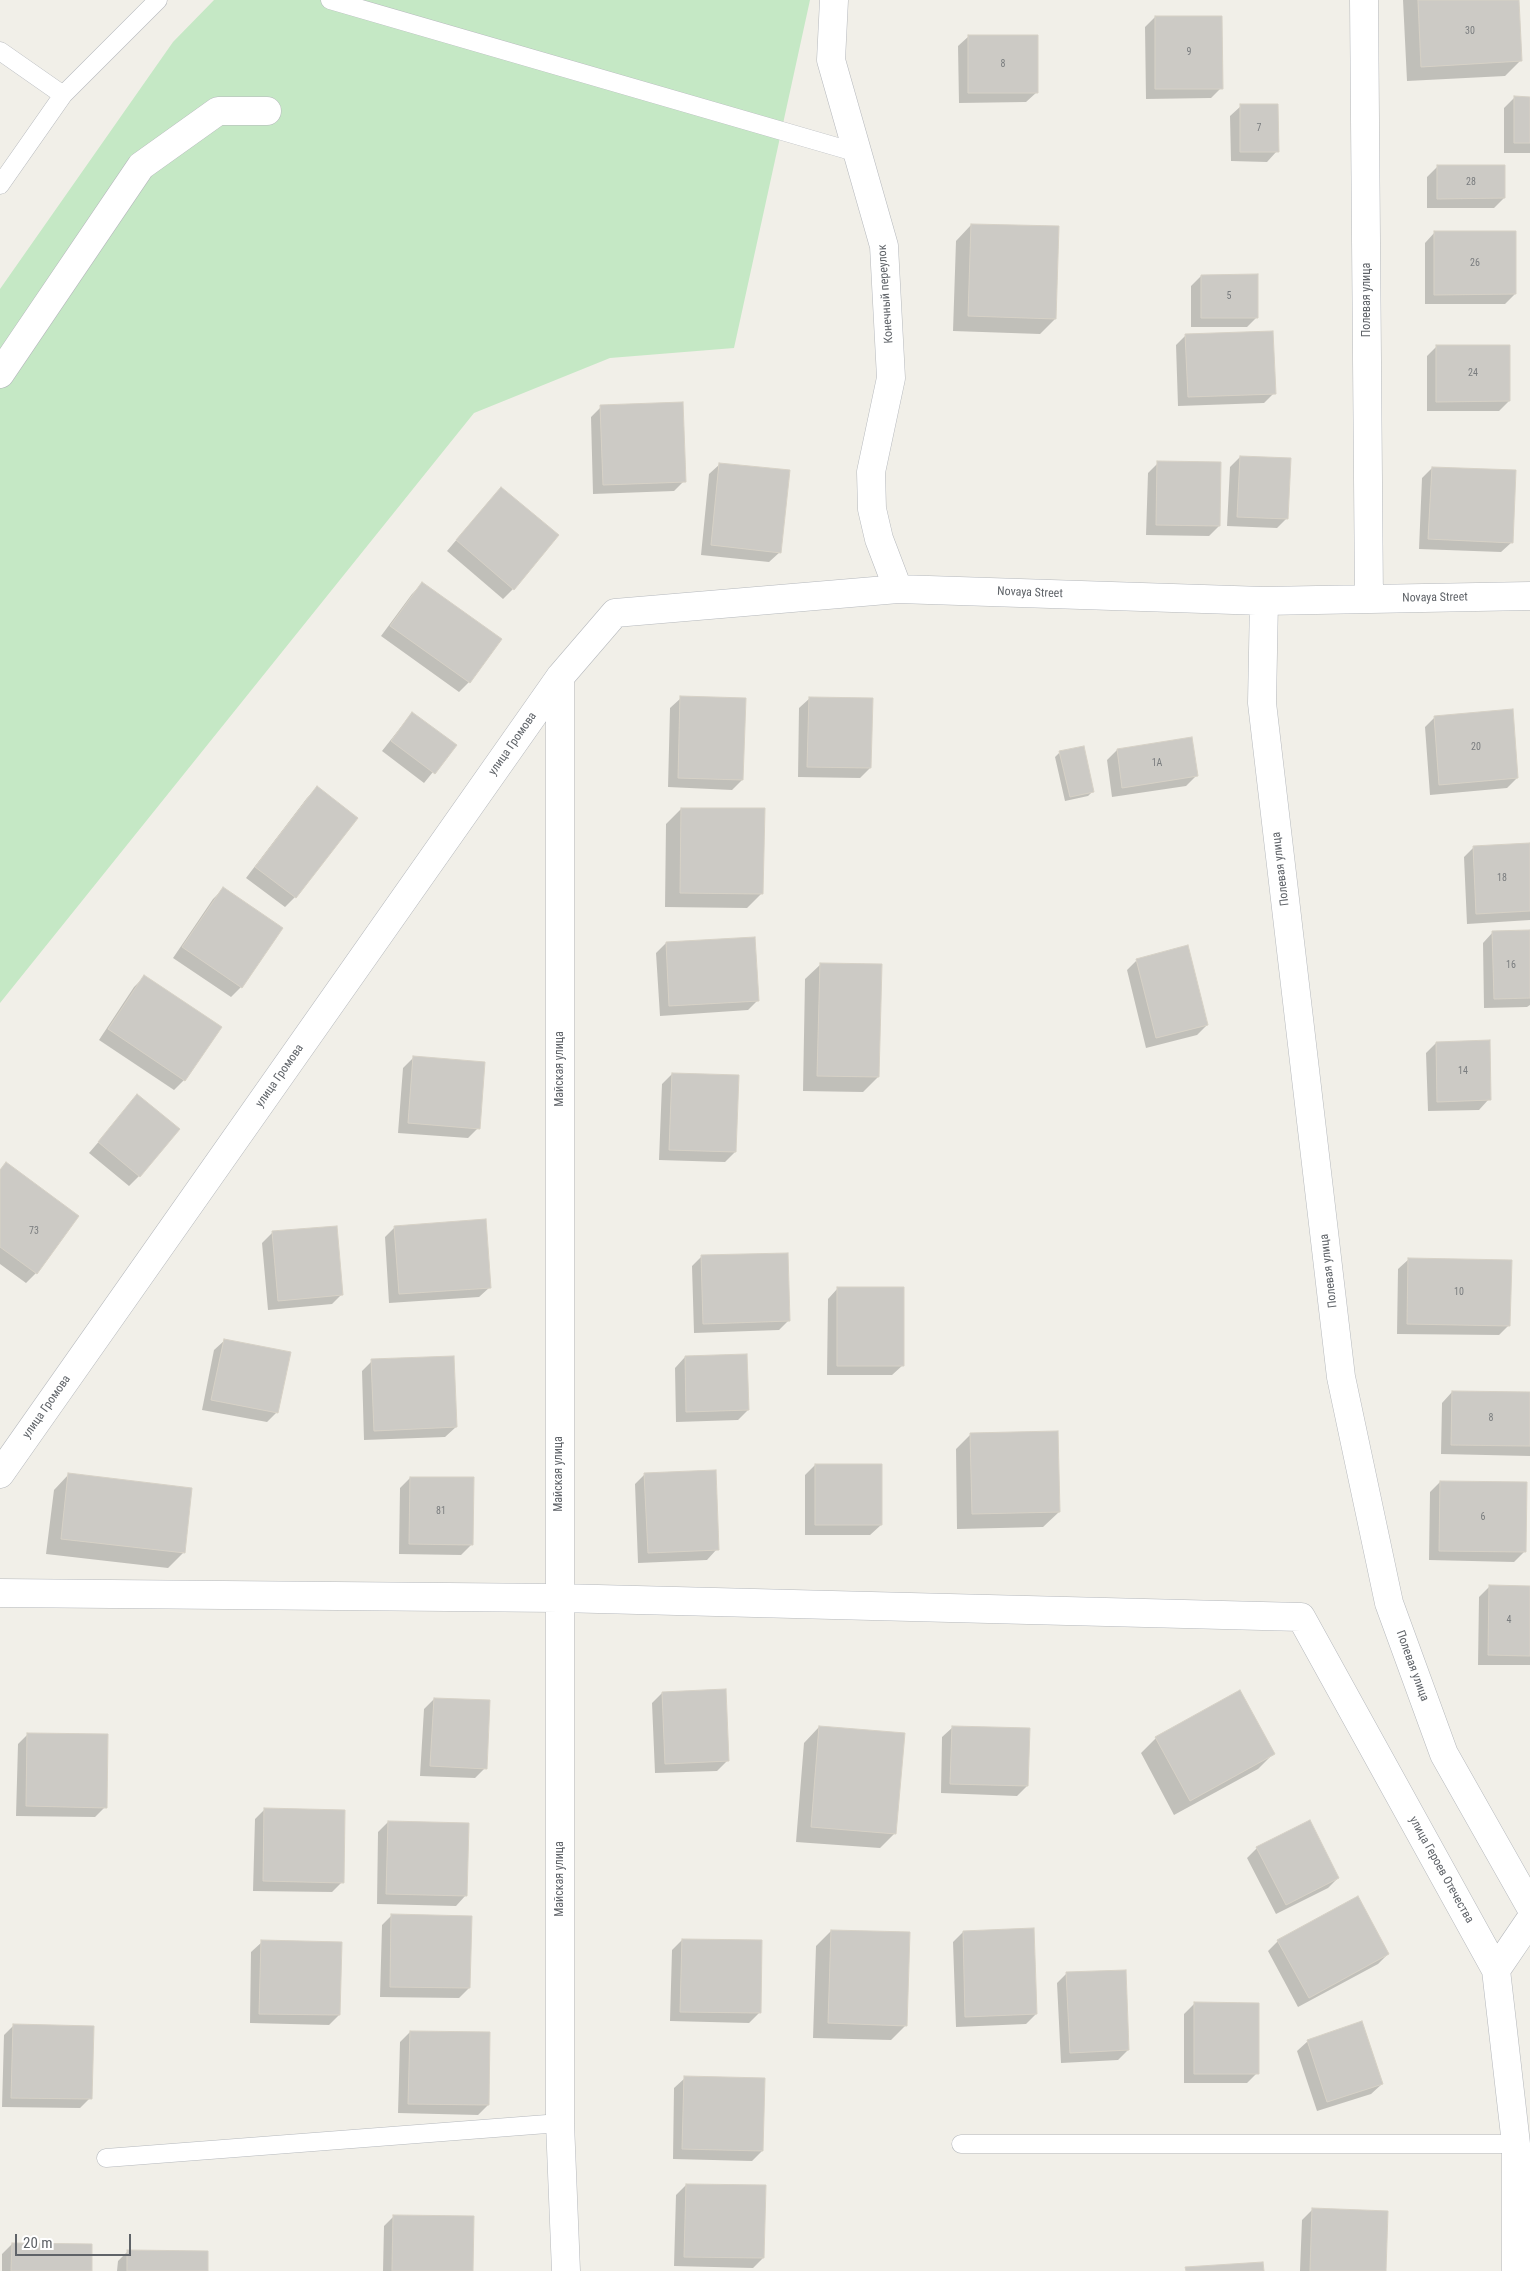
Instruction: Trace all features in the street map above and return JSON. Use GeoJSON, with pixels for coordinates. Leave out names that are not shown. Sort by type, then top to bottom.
{"type":"FeatureCollection","features":[{"type":"Feature","properties":{"kind":"street","name":"Конечный переулок"},"geometry":{"type":"LineString","coordinates":[[834,0],[831,60],[884,246],[891,378],[871,472],[872,509],[879,539],[898,589]]}},
{"type":"Feature","properties":{"kind":"street","name":"Полевая улица"},"geometry":{"type":"LineString","coordinates":[[1364,0],[1369,599]]}},
{"type":"Feature","properties":{"kind":"street"},"geometry":{"type":"LineString","coordinates":[[0,374],[141,166],[218,111],[267,111]]}},
{"type":"Feature","properties":{"kind":"street","name":"Novaya Street"},"geometry":{"type":"LineString","coordinates":[[560,677],[615,613],[898,589],[1264,602],[1530,596]]}},
{"type":"Feature","properties":{"kind":"street","name":"Полевая улица"},"geometry":{"type":"LineString","coordinates":[[1264,602],[1262,703],[1341,1377],[1389,1603],[1444,1754],[1530,1906]]}},
{"type":"Feature","properties":{"kind":"street","name":"улица Громова"},"geometry":{"type":"LineString","coordinates":[[0,1474],[560,677]]}},
{"type":"Feature","properties":{"kind":"street","name":"Майская улица"},"geometry":{"type":"LineString","coordinates":[[560,677],[560,2122],[566,2271]]}},
{"type":"Feature","properties":{"kind":"street"},"geometry":{"type":"LineString","coordinates":[[0,1593],[560,1598]]}},
{"type":"Feature","properties":{"kind":"street","name":"улица Героев Отечества"},"geometry":{"type":"LineString","coordinates":[[560,1598],[1301,1617],[1496,1970],[1516,2144],[1516,2271]]}},
{"type":"Feature","properties":{"kind":"street"},"geometry":{"type":"LineString","coordinates":[[1496,1970],[1530,1920]]}},
{"type":"Feature","properties":{"kind":"lane"},"geometry":{"type":"LineString","coordinates":[[0,184],[63,95],[158,0]]}},
{"type":"Feature","properties":{"kind":"lane"},"geometry":{"type":"LineString","coordinates":[[330,0],[858,152]]}},
{"type":"Feature","properties":{"kind":"lane"},"geometry":{"type":"LineString","coordinates":[[0,51],[63,95]]}},
{"type":"Feature","properties":{"kind":"lane"},"geometry":{"type":"LineString","coordinates":[[106,2158],[560,2122]]}},
{"type":"Feature","properties":{"kind":"lane"},"geometry":{"type":"LineString","coordinates":[[961,2144],[1516,2144]]}},
{"type":"Feature","properties":{"kind":"green space"},"geometry":{"type":"Polygon","coordinates":[[[214,0],[810,0],[734,348],[610,358],[474,413],[0,1003],[0,289],[173,42],[214,0]]]}},
{"type":"Feature","properties":{"kind":"building"},"geometry":{"type":"Polygon","coordinates":[[[1418,0],[1519,0],[1522,61],[1421,67],[1418,0]]]}},
{"type":"Feature","properties":{"kind":"building"},"geometry":{"type":"Polygon","coordinates":[[[1155,16],[1222,16],[1223,89],[1155,89],[1155,16]]]}},
{"type":"Feature","properties":{"kind":"building"},"geometry":{"type":"Polygon","coordinates":[[[968,35],[1038,35],[1038,93],[968,93],[968,35]]]}},
{"type":"Feature","properties":{"kind":"building"},"geometry":{"type":"Polygon","coordinates":[[[1514,96],[1530,97],[1530,143],[1514,143],[1514,96]]]}},
{"type":"Feature","properties":{"kind":"building"},"geometry":{"type":"Polygon","coordinates":[[[1240,104],[1278,104],[1279,152],[1240,152],[1240,104]]]}},
{"type":"Feature","properties":{"kind":"building"},"geometry":{"type":"Polygon","coordinates":[[[1437,165],[1505,165],[1505,198],[1437,199],[1437,165]]]}},
{"type":"Feature","properties":{"kind":"building"},"geometry":{"type":"Polygon","coordinates":[[[971,224],[1059,226],[1056,319],[968,316],[971,224]]]}},
{"type":"Feature","properties":{"kind":"building"},"geometry":{"type":"Polygon","coordinates":[[[1434,231],[1516,231],[1516,294],[1434,295],[1434,231]]]}},
{"type":"Feature","properties":{"kind":"building"},"geometry":{"type":"Polygon","coordinates":[[[1258,274],[1258,318],[1201,318],[1201,275],[1258,274]]]}},
{"type":"Feature","properties":{"kind":"building"},"geometry":{"type":"Polygon","coordinates":[[[1273,331],[1276,394],[1188,397],[1185,334],[1273,331]]]}},
{"type":"Feature","properties":{"kind":"building"},"geometry":{"type":"Polygon","coordinates":[[[1436,345],[1510,345],[1510,401],[1436,402],[1436,345]]]}},
{"type":"Feature","properties":{"kind":"building"},"geometry":{"type":"Polygon","coordinates":[[[683,402],[686,482],[603,485],[600,405],[683,402]]]}},
{"type":"Feature","properties":{"kind":"building"},"geometry":{"type":"Polygon","coordinates":[[[1240,456],[1291,458],[1288,519],[1237,517],[1240,456]]]}},
{"type":"Feature","properties":{"kind":"building"},"geometry":{"type":"Polygon","coordinates":[[[1157,461],[1221,462],[1220,526],[1156,525],[1157,461]]]}},
{"type":"Feature","properties":{"kind":"building"},"geometry":{"type":"Polygon","coordinates":[[[719,463],[790,470],[781,553],[711,545],[719,463]]]}},
{"type":"Feature","properties":{"kind":"building"},"geometry":{"type":"Polygon","coordinates":[[[1432,467],[1516,470],[1513,543],[1428,539],[1432,467]]]}},
{"type":"Feature","properties":{"kind":"building"},"geometry":{"type":"Polygon","coordinates":[[[501,487],[559,535],[514,590],[456,540],[501,487]]]}},
{"type":"Feature","properties":{"kind":"building"},"geometry":{"type":"Polygon","coordinates":[[[422,582],[502,639],[470,683],[390,626],[422,582]]]}},
{"type":"Feature","properties":{"kind":"building"},"geometry":{"type":"Polygon","coordinates":[[[680,696],[746,698],[743,780],[678,778],[680,696]]]}},
{"type":"Feature","properties":{"kind":"building"},"geometry":{"type":"Polygon","coordinates":[[[809,697],[873,698],[871,768],[807,767],[809,697]]]}},
{"type":"Feature","properties":{"kind":"building"},"geometry":{"type":"Polygon","coordinates":[[[1513,709],[1518,778],[1439,785],[1434,716],[1513,709]]]}},
{"type":"Feature","properties":{"kind":"building"},"geometry":{"type":"Polygon","coordinates":[[[412,712],[457,745],[435,774],[391,741],[412,712]]]}},
{"type":"Feature","properties":{"kind":"building"},"geometry":{"type":"Polygon","coordinates":[[[1192,737],[1198,776],[1122,788],[1117,749],[1192,737]]]}},
{"type":"Feature","properties":{"kind":"building"},"geometry":{"type":"Polygon","coordinates":[[[1084,746],[1094,792],[1070,797],[1059,751],[1084,746]]]}},
{"type":"Feature","properties":{"kind":"building"},"geometry":{"type":"Polygon","coordinates":[[[317,786],[358,818],[296,898],[255,867],[317,786]]]}},
{"type":"Feature","properties":{"kind":"building"},"geometry":{"type":"Polygon","coordinates":[[[681,808],[765,808],[763,894],[680,893],[681,808]]]}},
{"type":"Feature","properties":{"kind":"building"},"geometry":{"type":"Polygon","coordinates":[[[1530,843],[1530,911],[1476,914],[1473,846],[1530,843]]]}},
{"type":"Feature","properties":{"kind":"building"},"geometry":{"type":"Polygon","coordinates":[[[223,887],[283,928],[242,988],[182,947],[223,887]]]}},
{"type":"Feature","properties":{"kind":"building"},"geometry":{"type":"Polygon","coordinates":[[[1530,930],[1530,998],[1494,999],[1492,931],[1530,930]]]}},
{"type":"Feature","properties":{"kind":"building"},"geometry":{"type":"Polygon","coordinates":[[[755,937],[759,1001],[669,1006],[666,942],[755,937]]]}},
{"type":"Feature","properties":{"kind":"building"},"geometry":{"type":"Polygon","coordinates":[[[1188,945],[1208,1025],[1156,1038],[1136,959],[1188,945]]]}},
{"type":"Feature","properties":{"kind":"building"},"geometry":{"type":"Polygon","coordinates":[[[820,963],[882,964],[879,1077],[817,1076],[820,963]]]}},
{"type":"Feature","properties":{"kind":"building"},"geometry":{"type":"Polygon","coordinates":[[[144,975],[222,1027],[185,1081],[108,1029],[144,975]]]}},
{"type":"Feature","properties":{"kind":"building"},"geometry":{"type":"Polygon","coordinates":[[[1490,1040],[1491,1100],[1437,1102],[1436,1042],[1490,1040]]]}},
{"type":"Feature","properties":{"kind":"building"},"geometry":{"type":"Polygon","coordinates":[[[413,1056],[485,1062],[480,1129],[408,1123],[413,1056]]]}},
{"type":"Feature","properties":{"kind":"building"},"geometry":{"type":"Polygon","coordinates":[[[672,1073],[739,1075],[736,1152],[669,1150],[672,1073]]]}},
{"type":"Feature","properties":{"kind":"building"},"geometry":{"type":"Polygon","coordinates":[[[137,1094],[180,1129],[140,1177],[98,1142],[137,1094]]]}},
{"type":"Feature","properties":{"kind":"building"},"geometry":{"type":"Polygon","coordinates":[[[6,1162],[79,1216],[37,1274],[0,1247],[0,1170],[6,1162]]]}},
{"type":"Feature","properties":{"kind":"building"},"geometry":{"type":"Polygon","coordinates":[[[486,1219],[491,1288],[399,1294],[394,1226],[486,1219]]]}},
{"type":"Feature","properties":{"kind":"building"},"geometry":{"type":"Polygon","coordinates":[[[337,1226],[343,1295],[278,1301],[272,1231],[337,1226]]]}},
{"type":"Feature","properties":{"kind":"building"},"geometry":{"type":"Polygon","coordinates":[[[788,1253],[790,1321],[703,1324],[701,1255],[788,1253]]]}},
{"type":"Feature","properties":{"kind":"building"},"geometry":{"type":"Polygon","coordinates":[[[1408,1258],[1512,1260],[1510,1326],[1407,1324],[1408,1258]]]}},
{"type":"Feature","properties":{"kind":"building"},"geometry":{"type":"Polygon","coordinates":[[[837,1287],[904,1287],[904,1366],[837,1366],[837,1287]]]}},
{"type":"Feature","properties":{"kind":"building"},"geometry":{"type":"Polygon","coordinates":[[[224,1339],[291,1352],[278,1413],[211,1400],[224,1339]]]}},
{"type":"Feature","properties":{"kind":"building"},"geometry":{"type":"Polygon","coordinates":[[[747,1354],[749,1410],[686,1412],[685,1356],[747,1354]]]}},
{"type":"Feature","properties":{"kind":"building"},"geometry":{"type":"Polygon","coordinates":[[[454,1356],[457,1427],[374,1431],[371,1359],[454,1356]]]}},
{"type":"Feature","properties":{"kind":"building"},"geometry":{"type":"Polygon","coordinates":[[[1452,1391],[1530,1392],[1530,1446],[1451,1445],[1452,1391]]]}},
{"type":"Feature","properties":{"kind":"building"},"geometry":{"type":"Polygon","coordinates":[[[1058,1431],[1060,1512],[972,1514],[970,1433],[1058,1431]]]}},
{"type":"Feature","properties":{"kind":"building"},"geometry":{"type":"Polygon","coordinates":[[[815,1464],[882,1464],[882,1525],[815,1525],[815,1464]]]}},
{"type":"Feature","properties":{"kind":"building"},"geometry":{"type":"Polygon","coordinates":[[[716,1470],[719,1550],[648,1553],[644,1473],[716,1470]]]}},
{"type":"Feature","properties":{"kind":"building"},"geometry":{"type":"Polygon","coordinates":[[[68,1473],[192,1488],[185,1553],[61,1539],[68,1473]]]}},
{"type":"Feature","properties":{"kind":"building"},"geometry":{"type":"Polygon","coordinates":[[[410,1477],[474,1477],[473,1545],[409,1544],[410,1477]]]}},
{"type":"Feature","properties":{"kind":"building"},"geometry":{"type":"Polygon","coordinates":[[[1440,1481],[1527,1482],[1526,1552],[1439,1551],[1440,1481]]]}},
{"type":"Feature","properties":{"kind":"building"},"geometry":{"type":"Polygon","coordinates":[[[1489,1585],[1530,1586],[1530,1656],[1488,1655],[1489,1585]]]}},
{"type":"Feature","properties":{"kind":"building"},"geometry":{"type":"Polygon","coordinates":[[[726,1689],[729,1761],[665,1764],[662,1692],[726,1689]]]}},
{"type":"Feature","properties":{"kind":"building"},"geometry":{"type":"Polygon","coordinates":[[[1240,1690],[1275,1754],[1190,1801],[1155,1737],[1240,1690]]]}},
{"type":"Feature","properties":{"kind":"building"},"geometry":{"type":"Polygon","coordinates":[[[434,1698],[490,1700],[487,1769],[430,1766],[434,1698]]]}},
{"type":"Feature","properties":{"kind":"building"},"geometry":{"type":"Polygon","coordinates":[[[819,1726],[905,1733],[896,1834],[811,1827],[819,1726]]]}},
{"type":"Feature","properties":{"kind":"building"},"geometry":{"type":"Polygon","coordinates":[[[952,1726],[1030,1728],[1028,1786],[950,1784],[952,1726]]]}},
{"type":"Feature","properties":{"kind":"building"},"geometry":{"type":"Polygon","coordinates":[[[27,1733],[108,1734],[107,1808],[26,1806],[27,1733]]]}},
{"type":"Feature","properties":{"kind":"building"},"geometry":{"type":"Polygon","coordinates":[[[264,1808],[345,1810],[344,1883],[263,1881],[264,1808]]]}},
{"type":"Feature","properties":{"kind":"building"},"geometry":{"type":"Polygon","coordinates":[[[1310,1820],[1339,1878],[1286,1905],[1256,1847],[1310,1820]]]}},
{"type":"Feature","properties":{"kind":"building"},"geometry":{"type":"Polygon","coordinates":[[[388,1821],[469,1823],[467,1896],[386,1894],[388,1821]]]}},
{"type":"Feature","properties":{"kind":"building"},"geometry":{"type":"Polygon","coordinates":[[[1358,1896],[1389,1954],[1309,1998],[1277,1940],[1358,1896]]]}},
{"type":"Feature","properties":{"kind":"building"},"geometry":{"type":"Polygon","coordinates":[[[391,1914],[472,1916],[470,1988],[390,1987],[391,1914]]]}},
{"type":"Feature","properties":{"kind":"building"},"geometry":{"type":"Polygon","coordinates":[[[1034,1928],[1037,2014],[965,2017],[963,1931],[1034,1928]]]}},
{"type":"Feature","properties":{"kind":"building"},"geometry":{"type":"Polygon","coordinates":[[[831,1930],[910,1932],[907,2026],[828,2023],[831,1930]]]}},
{"type":"Feature","properties":{"kind":"building"},"geometry":{"type":"Polygon","coordinates":[[[682,1939],[762,1940],[761,2013],[680,2012],[682,1939]]]}},
{"type":"Feature","properties":{"kind":"building"},"geometry":{"type":"Polygon","coordinates":[[[261,1940],[342,1942],[340,2015],[259,2014],[261,1940]]]}},
{"type":"Feature","properties":{"kind":"building"},"geometry":{"type":"Polygon","coordinates":[[[1126,1970],[1129,2050],[1070,2053],[1066,1972],[1126,1970]]]}},
{"type":"Feature","properties":{"kind":"building"},"geometry":{"type":"Polygon","coordinates":[[[1194,2002],[1259,2003],[1259,2074],[1194,2074],[1194,2002]]]}},
{"type":"Feature","properties":{"kind":"building"},"geometry":{"type":"Polygon","coordinates":[[[1362,2021],[1383,2084],[1327,2102],[1307,2040],[1362,2021]]]}},
{"type":"Feature","properties":{"kind":"building"},"geometry":{"type":"Polygon","coordinates":[[[13,2024],[94,2026],[92,2099],[11,2098],[13,2024]]]}},
{"type":"Feature","properties":{"kind":"building"},"geometry":{"type":"Polygon","coordinates":[[[410,2031],[490,2032],[489,2105],[408,2104],[410,2031]]]}},
{"type":"Feature","properties":{"kind":"building"},"geometry":{"type":"Polygon","coordinates":[[[684,2076],[765,2078],[763,2151],[682,2149],[684,2076]]]}},
{"type":"Feature","properties":{"kind":"building"},"geometry":{"type":"Polygon","coordinates":[[[686,2184],[766,2185],[764,2258],[684,2257],[686,2184]]]}},
{"type":"Feature","properties":{"kind":"building"},"geometry":{"type":"Polygon","coordinates":[[[1312,2208],[1388,2211],[1386,2271],[1310,2271],[1312,2208]]]}},
{"type":"Feature","properties":{"kind":"building"},"geometry":{"type":"Polygon","coordinates":[[[393,2215],[474,2216],[473,2271],[392,2271],[393,2215]]]}},
{"type":"Feature","properties":{"kind":"building"},"geometry":{"type":"Polygon","coordinates":[[[12,2243],[92,2244],[92,2271],[11,2271],[12,2243]]]}},
{"type":"Feature","properties":{"kind":"building"},"geometry":{"type":"Polygon","coordinates":[[[127,2250],[208,2251],[208,2271],[127,2271],[127,2250]]]}},
{"type":"Feature","properties":{"kind":"building"},"geometry":{"type":"Polygon","coordinates":[[[1263,2262],[1264,2271],[1186,2271],[1185,2267],[1263,2262]]]}}]}
